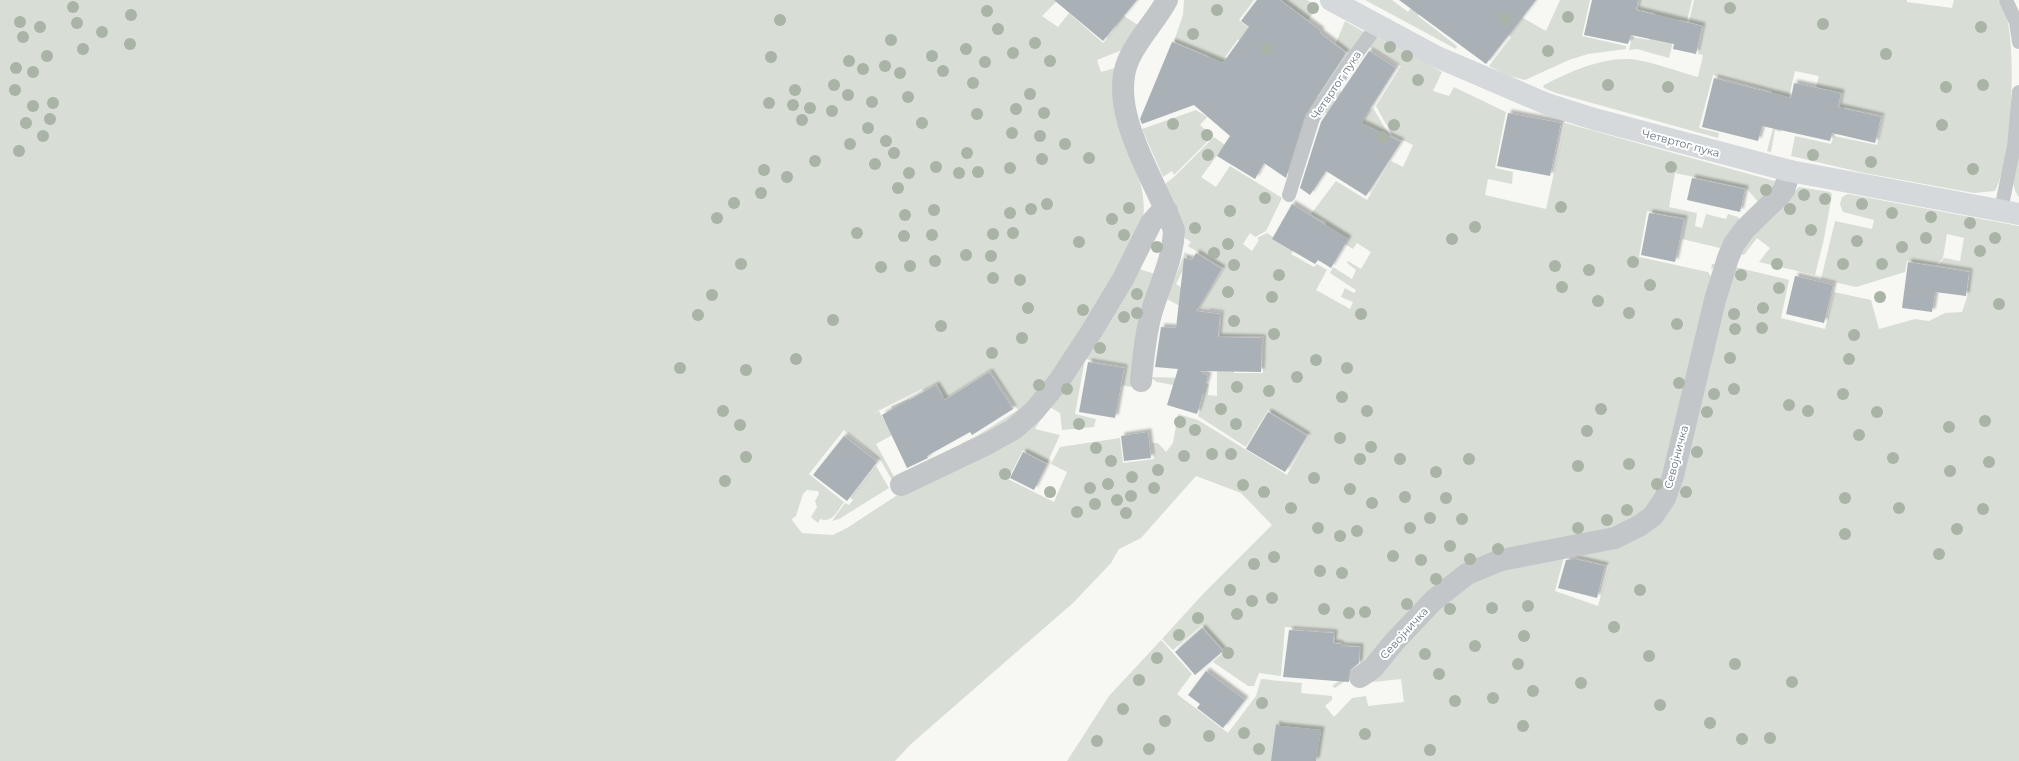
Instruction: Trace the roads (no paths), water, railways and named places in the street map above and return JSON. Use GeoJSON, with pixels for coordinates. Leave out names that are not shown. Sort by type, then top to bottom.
{"type":"FeatureCollection","features":[{"type":"Feature","properties":{"kind":"street"},"geometry":{"type":"LineString","coordinates":[[1141,381],[1143,354],[1151,314],[1173,248],[1174,230],[1167,211],[1150,179],[1130,129],[1124,105],[1124,78],[1127,62],[1133,49],[1167,0]]}},
{"type":"Feature","properties":{"kind":"street","name":"Четвртог пука"},"geometry":{"type":"LineString","coordinates":[[1337,2],[1377,26],[1435,56],[1547,104],[1594,119],[1790,171],[2010,212]]}},
{"type":"Feature","properties":{"kind":"street","name":"Севојничка"},"geometry":{"type":"LineString","coordinates":[[1360,677],[1374,668],[1395,641],[1434,600],[1466,574],[1501,560],[1615,538],[1640,526],[1653,516],[1665,498],[1673,476],[1714,308],[1728,258],[1734,244],[1745,229],[1780,196],[1784,190],[1790,171]]}},
{"type":"Feature","properties":{"kind":"street"},"geometry":{"type":"LineString","coordinates":[[901,486],[988,444],[1014,429],[1034,411],[1059,381],[1093,329],[1123,279],[1151,223],[1158,215],[1167,211]]}},
{"type":"Feature","properties":{"kind":"lane"},"geometry":{"type":"LineString","coordinates":[[2006,0],[2016,22],[2019,42]]}},
{"type":"Feature","properties":{"kind":"lane","name":"Четвртог пука"},"geometry":{"type":"LineString","coordinates":[[1289,195],[1313,118],[1345,69],[1377,26]]}},
{"type":"Feature","properties":{"kind":"lane","name":"Четвртог пука"},"geometry":{"type":"LineString","coordinates":[[2010,212],[2019,92]]}}]}
